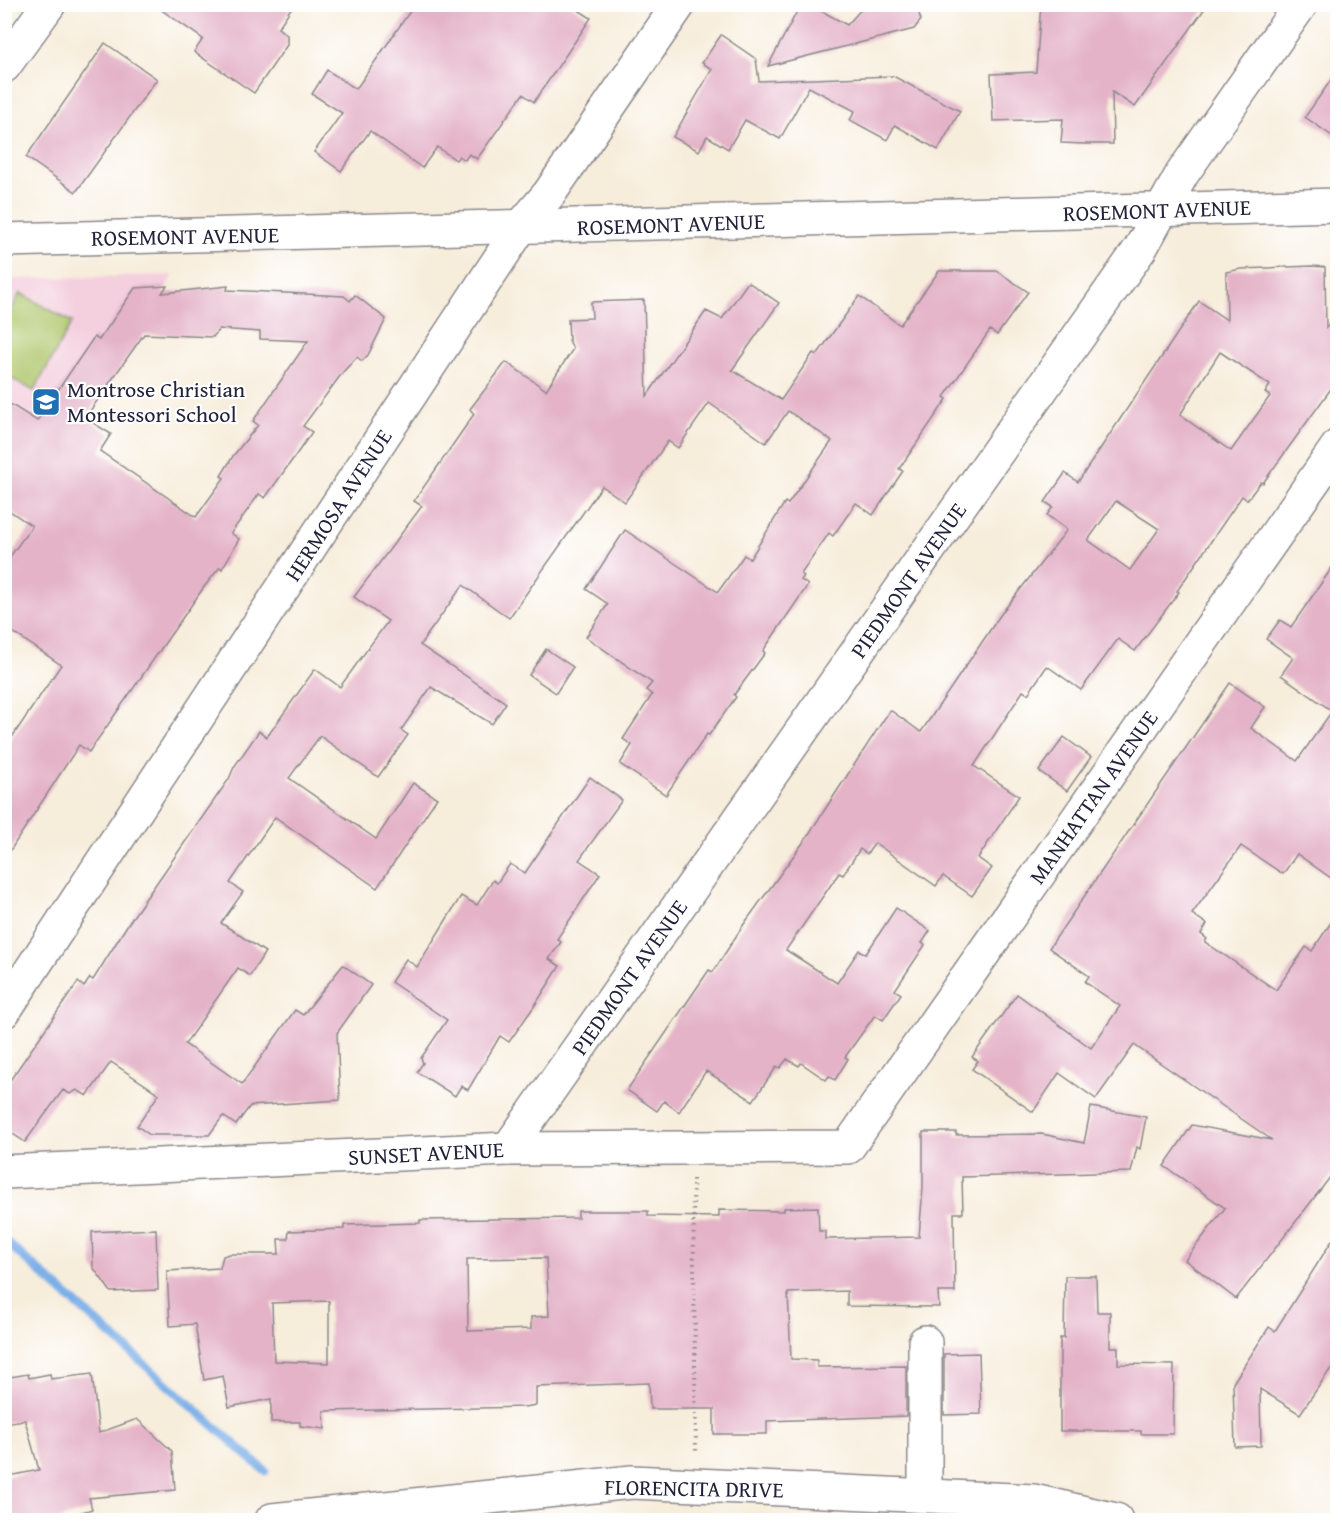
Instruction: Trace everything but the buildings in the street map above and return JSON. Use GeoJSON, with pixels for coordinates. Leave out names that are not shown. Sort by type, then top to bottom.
{"type":"FeatureCollection","features":[{"type":"Feature","properties":{"kind":"street"},"geometry":{"type":"LineString","coordinates":[[4,66],[49,4]]}},
{"type":"Feature","properties":{"kind":"street","name":"HERMOSA AVENUE"},"geometry":{"type":"LineString","coordinates":[[4,1011],[520,228],[549,194],[679,4]]}},
{"type":"Feature","properties":{"kind":"street","name":"PIEDMONT AVENUE"},"geometry":{"type":"LineString","coordinates":[[508,1149],[1133,259],[1182,174],[1300,4]]}},
{"type":"Feature","properties":{"kind":"street","name":"ROSEMONT AVENUE"},"geometry":{"type":"LineString","coordinates":[[4,240],[1338,205]]}},
{"type":"Feature","properties":{"kind":"street","name":"MANHATTAN AVENUE"},"geometry":{"type":"LineString","coordinates":[[848,1147],[1338,446]]}},
{"type":"Feature","properties":{"kind":"street","name":"SUNSET AVENUE"},"geometry":{"type":"LineString","coordinates":[[4,1173],[508,1149],[848,1147]]}},
{"type":"Feature","properties":{"kind":"street"},"geometry":{"type":"LineString","coordinates":[[925,1496],[926,1342]]}},
{"type":"Feature","properties":{"kind":"street","name":"FLORENCITA DRIVE"},"geometry":{"type":"LineString","coordinates":[[272,1521],[632,1482],[1035,1501],[1116,1521]]}},
{"type":"Feature","properties":{"kind":"path"},"geometry":{"type":"LineString","coordinates":[[692,1148],[696,1485]]}},
{"type":"Feature","properties":{"kind":"shaded area","name":"Montrose Christian Montessori School"},"geometry":{"type":"Polygon","coordinates":[[[174,275],[5,524],[5,279],[174,275]]]}},
{"type":"Feature","properties":{"kind":"green space"},"geometry":{"type":"Polygon","coordinates":[[[20,293],[72,322],[34,391],[5,375],[5,323],[20,293]]]}},
{"type":"Feature","properties":{"kind":"waterway"},"geometry":{"type":"LineString","coordinates":[[4,1240],[265,1471]]}},
{"type":"Feature","properties":{"kind":"place","name":"Montrose Christian Montessori School"},"geometry":{"type":"Point","coordinates":[46,402]}}]}
